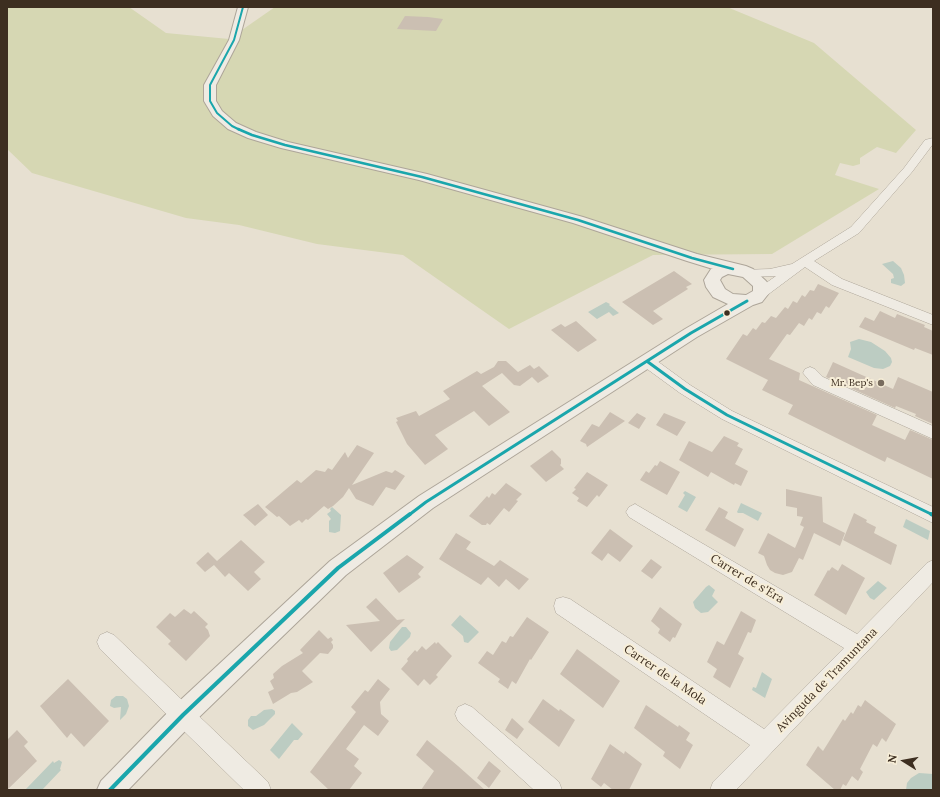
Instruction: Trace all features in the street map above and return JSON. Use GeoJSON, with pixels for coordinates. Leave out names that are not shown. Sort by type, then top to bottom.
{"type":"FeatureCollection","features":[{"type":"Feature","properties":{"kind":"street"},"geometry":{"type":"LineString","coordinates":[[243,7],[234,40],[210,85],[210,101],[217,113],[232,126],[252,135],[285,145],[422,177],[578,220],[618,232],[678,254],[748,273],[770,273],[801,264],[837,282],[933,320]]}},
{"type":"Feature","properties":{"kind":"street"},"geometry":{"type":"LineString","coordinates":[[110,790],[184,715],[338,568],[426,502],[691,334],[754,297],[801,264],[855,230],[908,170],[929,142],[933,141]]}},
{"type":"Feature","properties":{"kind":"street"},"geometry":{"type":"LineString","coordinates":[[678,254],[705,273],[716,288],[729,299],[754,297]]}},
{"type":"Feature","properties":{"kind":"street"},"geometry":{"type":"LineString","coordinates":[[691,334],[714,303],[716,288],[712,280],[716,273],[727,269],[732,269]]}},
{"type":"Feature","properties":{"kind":"street"},"geometry":{"type":"LineString","coordinates":[[748,273],[756,278],[761,285],[754,297]]}},
{"type":"Feature","properties":{"kind":"street"},"geometry":{"type":"LineString","coordinates":[[648,362],[727,415],[933,515]]}},
{"type":"Feature","properties":{"kind":"street"},"geometry":{"type":"LineString","coordinates":[[810,373],[818,382],[933,433]]}},
{"type":"Feature","properties":{"kind":"street","name":"Carrer de s'Era"},"geometry":{"type":"LineString","coordinates":[[635,512],[859,646]]}},
{"type":"Feature","properties":{"kind":"street","name":"Avinguda de Tramuntana"},"geometry":{"type":"LineString","coordinates":[[721,790],[933,569]]}},
{"type":"Feature","properties":{"kind":"street","name":"Carrer de la Mola"},"geometry":{"type":"LineString","coordinates":[[563,606],[766,743]]}},
{"type":"Feature","properties":{"kind":"street"},"geometry":{"type":"LineString","coordinates":[[107,642],[260,790]]}},
{"type":"Feature","properties":{"kind":"street"},"geometry":{"type":"LineString","coordinates":[[465,714],[551,790]]}},
{"type":"Feature","properties":{"kind":"green space"},"geometry":{"type":"Polygon","coordinates":[[[7,7],[129,7],[166,33],[229,39],[275,7],[727,7],[814,43],[916,130],[896,153],[877,147],[860,158],[860,164],[853,166],[840,163],[835,175],[879,189],[772,254],[653,255],[509,329],[403,255],[317,244],[239,225],[186,218],[32,173],[7,149],[7,7]]]}},
{"type":"Feature","properties":{"kind":"shaded area"},"geometry":{"type":"Polygon","coordinates":[[[893,261],[901,268],[904,275],[905,283],[901,286],[891,283],[891,279],[894,278],[893,274],[882,264],[893,261]]]}},
{"type":"Feature","properties":{"kind":"shaded area"},"geometry":{"type":"Polygon","coordinates":[[[606,302],[619,313],[613,316],[609,312],[597,319],[588,312],[606,302]]]}},
{"type":"Feature","properties":{"kind":"shaded area"},"geometry":{"type":"Polygon","coordinates":[[[859,339],[871,342],[885,351],[891,358],[892,362],[890,366],[883,369],[874,368],[848,357],[851,349],[850,342],[859,339]]]}},
{"type":"Feature","properties":{"kind":"shaded area"},"geometry":{"type":"Polygon","coordinates":[[[685,491],[696,497],[687,512],[678,507],[685,495],[683,493],[685,491]]]}},
{"type":"Feature","properties":{"kind":"shaded area"},"geometry":{"type":"Polygon","coordinates":[[[741,503],[762,513],[758,521],[743,513],[737,512],[741,503]]]}},
{"type":"Feature","properties":{"kind":"shaded area"},"geometry":{"type":"Polygon","coordinates":[[[332,507],[341,515],[340,531],[335,533],[329,532],[329,521],[331,519],[327,514],[331,511],[330,509],[332,507]]]}},
{"type":"Feature","properties":{"kind":"shaded area"},"geometry":{"type":"Polygon","coordinates":[[[906,519],[930,531],[928,540],[903,527],[906,519]]]}},
{"type":"Feature","properties":{"kind":"shaded area"},"geometry":{"type":"Polygon","coordinates":[[[878,581],[887,588],[874,600],[870,598],[866,592],[878,581]]]}},
{"type":"Feature","properties":{"kind":"shaded area"},"geometry":{"type":"Polygon","coordinates":[[[709,585],[715,590],[712,596],[718,602],[708,612],[701,613],[695,608],[693,602],[709,585]]]}},
{"type":"Feature","properties":{"kind":"shaded area"},"geometry":{"type":"Polygon","coordinates":[[[460,615],[479,632],[468,643],[464,642],[463,636],[451,625],[460,615]]]}},
{"type":"Feature","properties":{"kind":"shaded area"},"geometry":{"type":"Polygon","coordinates":[[[402,627],[406,627],[411,633],[410,637],[397,650],[391,651],[389,648],[390,642],[402,627]]]}},
{"type":"Feature","properties":{"kind":"shaded area"},"geometry":{"type":"Polygon","coordinates":[[[762,672],[772,679],[765,698],[752,690],[753,687],[756,688],[762,672]]]}},
{"type":"Feature","properties":{"kind":"shaded area"},"geometry":{"type":"Polygon","coordinates":[[[116,696],[123,696],[127,699],[129,706],[126,714],[120,720],[121,707],[114,708],[110,706],[111,700],[116,696]]]}},
{"type":"Feature","properties":{"kind":"shaded area"},"geometry":{"type":"Polygon","coordinates":[[[272,709],[275,711],[275,714],[264,725],[253,730],[248,726],[248,720],[251,716],[256,716],[264,710],[272,709]]]}},
{"type":"Feature","properties":{"kind":"shaded area"},"geometry":{"type":"Polygon","coordinates":[[[292,723],[303,734],[298,740],[294,740],[279,759],[270,750],[292,723]]]}},
{"type":"Feature","properties":{"kind":"shaded area"},"geometry":{"type":"Polygon","coordinates":[[[59,760],[62,762],[61,770],[42,790],[26,789],[53,761],[54,763],[59,760]]]}},
{"type":"Feature","properties":{"kind":"shaded area"},"geometry":{"type":"Polygon","coordinates":[[[919,773],[933,774],[933,790],[906,790],[907,783],[911,778],[919,773]]]}},
{"type":"Feature","properties":{"kind":"building"},"geometry":{"type":"Polygon","coordinates":[[[405,16],[443,19],[436,31],[397,29],[405,16]]]}},
{"type":"Feature","properties":{"kind":"building"},"geometry":{"type":"Polygon","coordinates":[[[674,271],[692,284],[686,287],[688,289],[653,311],[663,319],[653,325],[622,302],[674,271]]]}},
{"type":"Feature","properties":{"kind":"building"},"geometry":{"type":"Polygon","coordinates":[[[818,284],[839,293],[829,308],[826,306],[821,314],[817,312],[812,320],[809,318],[804,326],[799,323],[790,335],[787,334],[769,359],[800,373],[799,380],[877,415],[872,425],[905,440],[910,430],[933,440],[933,479],[887,457],[885,462],[788,414],[793,405],[762,390],[768,380],[726,359],[743,334],[747,336],[753,328],[756,330],[762,322],[765,323],[771,316],[776,318],[785,307],[788,309],[793,301],[797,303],[802,295],[805,297],[810,290],[814,291],[818,284]]]}},
{"type":"Feature","properties":{"kind":"building"},"geometry":{"type":"Polygon","coordinates":[[[880,311],[895,318],[897,314],[925,325],[924,327],[933,331],[933,355],[915,348],[914,350],[859,327],[865,317],[874,321],[880,311]]]}},
{"type":"Feature","properties":{"kind":"building"},"geometry":{"type":"Polygon","coordinates":[[[576,321],[597,340],[578,352],[551,330],[561,324],[565,327],[576,321]]]}},
{"type":"Feature","properties":{"kind":"building"},"geometry":{"type":"Polygon","coordinates":[[[498,361],[506,361],[518,372],[530,365],[534,369],[539,366],[549,376],[538,383],[532,377],[520,386],[514,385],[502,373],[482,386],[510,412],[489,426],[474,411],[435,435],[448,449],[425,465],[407,444],[396,422],[398,421],[396,418],[416,411],[419,416],[450,399],[443,391],[477,371],[481,374],[494,367],[498,361]]]}},
{"type":"Feature","properties":{"kind":"building"},"geometry":{"type":"Polygon","coordinates":[[[833,362],[893,389],[898,377],[933,392],[933,424],[915,416],[916,414],[896,406],[895,408],[826,377],[833,362]]]}},
{"type":"Feature","properties":{"kind":"building"},"geometry":{"type":"Polygon","coordinates":[[[610,412],[625,421],[587,447],[586,444],[580,441],[592,424],[599,427],[610,412]]]}},
{"type":"Feature","properties":{"kind":"building"},"geometry":{"type":"Polygon","coordinates":[[[637,413],[646,418],[639,429],[628,423],[637,413]]]}},
{"type":"Feature","properties":{"kind":"building"},"geometry":{"type":"Polygon","coordinates":[[[664,413],[686,422],[677,436],[656,425],[664,413]]]}},
{"type":"Feature","properties":{"kind":"building"},"geometry":{"type":"Polygon","coordinates":[[[724,436],[739,443],[737,446],[743,449],[735,464],[748,471],[741,486],[735,483],[734,485],[711,472],[708,477],[679,460],[689,441],[712,452],[724,436]]]}},
{"type":"Feature","properties":{"kind":"building"},"geometry":{"type":"Polygon","coordinates":[[[357,445],[374,453],[352,485],[386,471],[392,473],[395,470],[405,476],[395,490],[386,487],[373,506],[356,499],[349,488],[343,497],[333,506],[328,509],[324,506],[308,520],[306,519],[302,523],[299,520],[290,526],[279,516],[277,517],[265,507],[297,480],[301,483],[316,470],[325,472],[328,468],[332,470],[345,452],[348,458],[357,445]]]}},
{"type":"Feature","properties":{"kind":"building"},"geometry":{"type":"Polygon","coordinates":[[[552,450],[561,459],[560,465],[564,469],[546,482],[530,466],[552,450]]]}},
{"type":"Feature","properties":{"kind":"building"},"geometry":{"type":"Polygon","coordinates":[[[660,461],[680,472],[667,495],[640,480],[646,471],[649,473],[660,461]]]}},
{"type":"Feature","properties":{"kind":"building"},"geometry":{"type":"Polygon","coordinates":[[[587,472],[608,485],[599,497],[597,495],[587,507],[577,501],[579,498],[572,493],[576,489],[574,488],[587,472]]]}},
{"type":"Feature","properties":{"kind":"building"},"geometry":{"type":"Polygon","coordinates":[[[506,483],[522,494],[516,500],[518,501],[509,512],[504,508],[490,525],[487,523],[486,525],[482,525],[469,516],[487,496],[489,498],[492,493],[495,495],[506,483]]]}},
{"type":"Feature","properties":{"kind":"building"},"geometry":{"type":"Polygon","coordinates":[[[786,489],[822,497],[823,522],[845,533],[840,546],[814,533],[803,560],[799,558],[792,572],[783,575],[770,570],[764,556],[758,553],[768,533],[795,548],[804,527],[800,525],[803,517],[797,516],[797,508],[786,506],[786,489]]]}},
{"type":"Feature","properties":{"kind":"building"},"geometry":{"type":"Polygon","coordinates":[[[258,504],[268,515],[255,526],[243,515],[258,504]]]}},
{"type":"Feature","properties":{"kind":"building"},"geometry":{"type":"Polygon","coordinates":[[[719,507],[728,512],[725,518],[744,529],[735,547],[705,530],[719,507]]]}},
{"type":"Feature","properties":{"kind":"building"},"geometry":{"type":"Polygon","coordinates":[[[854,513],[876,527],[874,533],[897,545],[891,565],[843,540],[854,513]]]}},
{"type":"Feature","properties":{"kind":"building"},"geometry":{"type":"Polygon","coordinates":[[[610,529],[633,546],[620,562],[608,553],[602,561],[591,553],[610,529]]]}},
{"type":"Feature","properties":{"kind":"building"},"geometry":{"type":"Polygon","coordinates":[[[456,533],[471,542],[466,549],[494,566],[500,560],[529,579],[519,590],[506,579],[499,587],[488,577],[481,585],[439,559],[456,533]]]}},
{"type":"Feature","properties":{"kind":"building"},"geometry":{"type":"Polygon","coordinates":[[[241,540],[265,562],[254,572],[261,579],[248,591],[229,573],[225,577],[214,565],[205,572],[196,563],[208,552],[217,561],[241,540]]]}},
{"type":"Feature","properties":{"kind":"building"},"geometry":{"type":"Polygon","coordinates":[[[407,555],[424,567],[418,574],[421,577],[399,593],[383,573],[407,555]]]}},
{"type":"Feature","properties":{"kind":"building"},"geometry":{"type":"Polygon","coordinates":[[[651,559],[662,567],[652,579],[641,571],[651,559]]]}},
{"type":"Feature","properties":{"kind":"building"},"geometry":{"type":"Polygon","coordinates":[[[842,564],[865,578],[846,615],[814,595],[828,570],[829,571],[832,567],[838,571],[842,564]]]}},
{"type":"Feature","properties":{"kind":"building"},"geometry":{"type":"Polygon","coordinates":[[[376,598],[397,620],[405,619],[371,652],[346,625],[380,621],[366,607],[376,598]]]}},
{"type":"Feature","properties":{"kind":"building"},"geometry":{"type":"Polygon","coordinates":[[[660,607],[682,624],[675,638],[673,637],[670,642],[658,633],[660,629],[651,621],[660,607]]]}},
{"type":"Feature","properties":{"kind":"building"},"geometry":{"type":"Polygon","coordinates":[[[184,609],[191,614],[194,611],[208,624],[205,627],[210,636],[186,661],[168,644],[171,641],[156,627],[170,613],[175,617],[184,609]]]}},
{"type":"Feature","properties":{"kind":"building"},"geometry":{"type":"Polygon","coordinates":[[[741,611],[756,620],[751,633],[748,632],[738,654],[744,658],[730,688],[713,677],[717,669],[707,662],[717,641],[724,645],[741,611]]]}},
{"type":"Feature","properties":{"kind":"building"},"geometry":{"type":"Polygon","coordinates":[[[527,617],[549,632],[531,660],[530,659],[516,684],[512,681],[508,689],[498,682],[500,679],[478,663],[487,651],[493,655],[502,641],[506,643],[510,636],[513,637],[527,617]]]}},
{"type":"Feature","properties":{"kind":"building"},"geometry":{"type":"Polygon","coordinates":[[[319,630],[328,639],[331,637],[333,640],[331,642],[333,648],[328,654],[320,653],[302,671],[313,682],[273,704],[268,692],[274,689],[270,681],[274,678],[273,674],[282,666],[303,653],[300,650],[319,630]]]}},
{"type":"Feature","properties":{"kind":"building"},"geometry":{"type":"Polygon","coordinates":[[[435,642],[436,644],[438,642],[452,656],[436,675],[438,677],[430,685],[424,679],[418,686],[401,669],[415,650],[417,652],[422,646],[426,650],[435,642]]]}},
{"type":"Feature","properties":{"kind":"building"},"geometry":{"type":"Polygon","coordinates":[[[577,649],[620,681],[603,708],[560,674],[577,649]]]}},
{"type":"Feature","properties":{"kind":"building"},"geometry":{"type":"Polygon","coordinates":[[[68,679],[109,721],[84,747],[71,733],[67,738],[40,706],[68,679]]]}},
{"type":"Feature","properties":{"kind":"building"},"geometry":{"type":"Polygon","coordinates":[[[378,679],[390,689],[380,702],[381,714],[389,721],[378,736],[364,725],[346,749],[359,759],[354,766],[362,773],[349,790],[329,790],[310,772],[356,712],[351,707],[365,690],[368,692],[378,679]]]}},
{"type":"Feature","properties":{"kind":"building"},"geometry":{"type":"Polygon","coordinates":[[[543,699],[559,711],[560,709],[575,720],[559,747],[528,722],[543,699]]]}},
{"type":"Feature","properties":{"kind":"building"},"geometry":{"type":"Polygon","coordinates":[[[865,700],[896,724],[886,742],[882,738],[877,747],[873,744],[860,769],[863,772],[858,781],[852,776],[846,786],[843,784],[840,790],[835,790],[806,765],[818,746],[823,751],[843,719],[845,721],[851,712],[853,714],[858,705],[861,707],[865,700]]]}},
{"type":"Feature","properties":{"kind":"building"},"geometry":{"type":"Polygon","coordinates":[[[646,705],[678,727],[679,725],[690,733],[686,740],[693,745],[680,769],[663,756],[665,752],[634,728],[646,705]]]}},
{"type":"Feature","properties":{"kind":"building"},"geometry":{"type":"Polygon","coordinates":[[[512,718],[524,729],[517,739],[505,730],[512,718]]]}},
{"type":"Feature","properties":{"kind":"building"},"geometry":{"type":"Polygon","coordinates":[[[17,730],[28,742],[24,746],[37,761],[7,790],[7,740],[17,730]]]}},
{"type":"Feature","properties":{"kind":"building"},"geometry":{"type":"Polygon","coordinates":[[[427,740],[485,790],[421,790],[434,771],[416,755],[427,740]]]}},
{"type":"Feature","properties":{"kind":"building"},"geometry":{"type":"Polygon","coordinates":[[[610,744],[624,754],[625,751],[642,764],[629,790],[613,790],[604,783],[601,787],[591,779],[610,744]]]}},
{"type":"Feature","properties":{"kind":"building"},"geometry":{"type":"Polygon","coordinates":[[[489,761],[501,771],[489,788],[477,778],[489,761]]]}},
{"type":"Feature","properties":{"kind":"transit line"},"geometry":{"type":"LineString","coordinates":[[243,7],[234,40],[210,85],[210,101],[217,113],[232,126],[252,135],[285,145],[422,177],[578,220],[692,258],[733,269]]}},
{"type":"Feature","properties":{"kind":"transit line"},"geometry":{"type":"LineString","coordinates":[[110,790],[183,715],[338,568],[426,502],[691,333],[747,301]]}},
{"type":"Feature","properties":{"kind":"transit line"},"geometry":{"type":"LineString","coordinates":[[648,362],[685,389],[727,415],[933,515]]}},
{"type":"Feature","properties":{"kind":"place","name":"Mr. Bep's"},"geometry":{"type":"Point","coordinates":[881,383]}}]}
